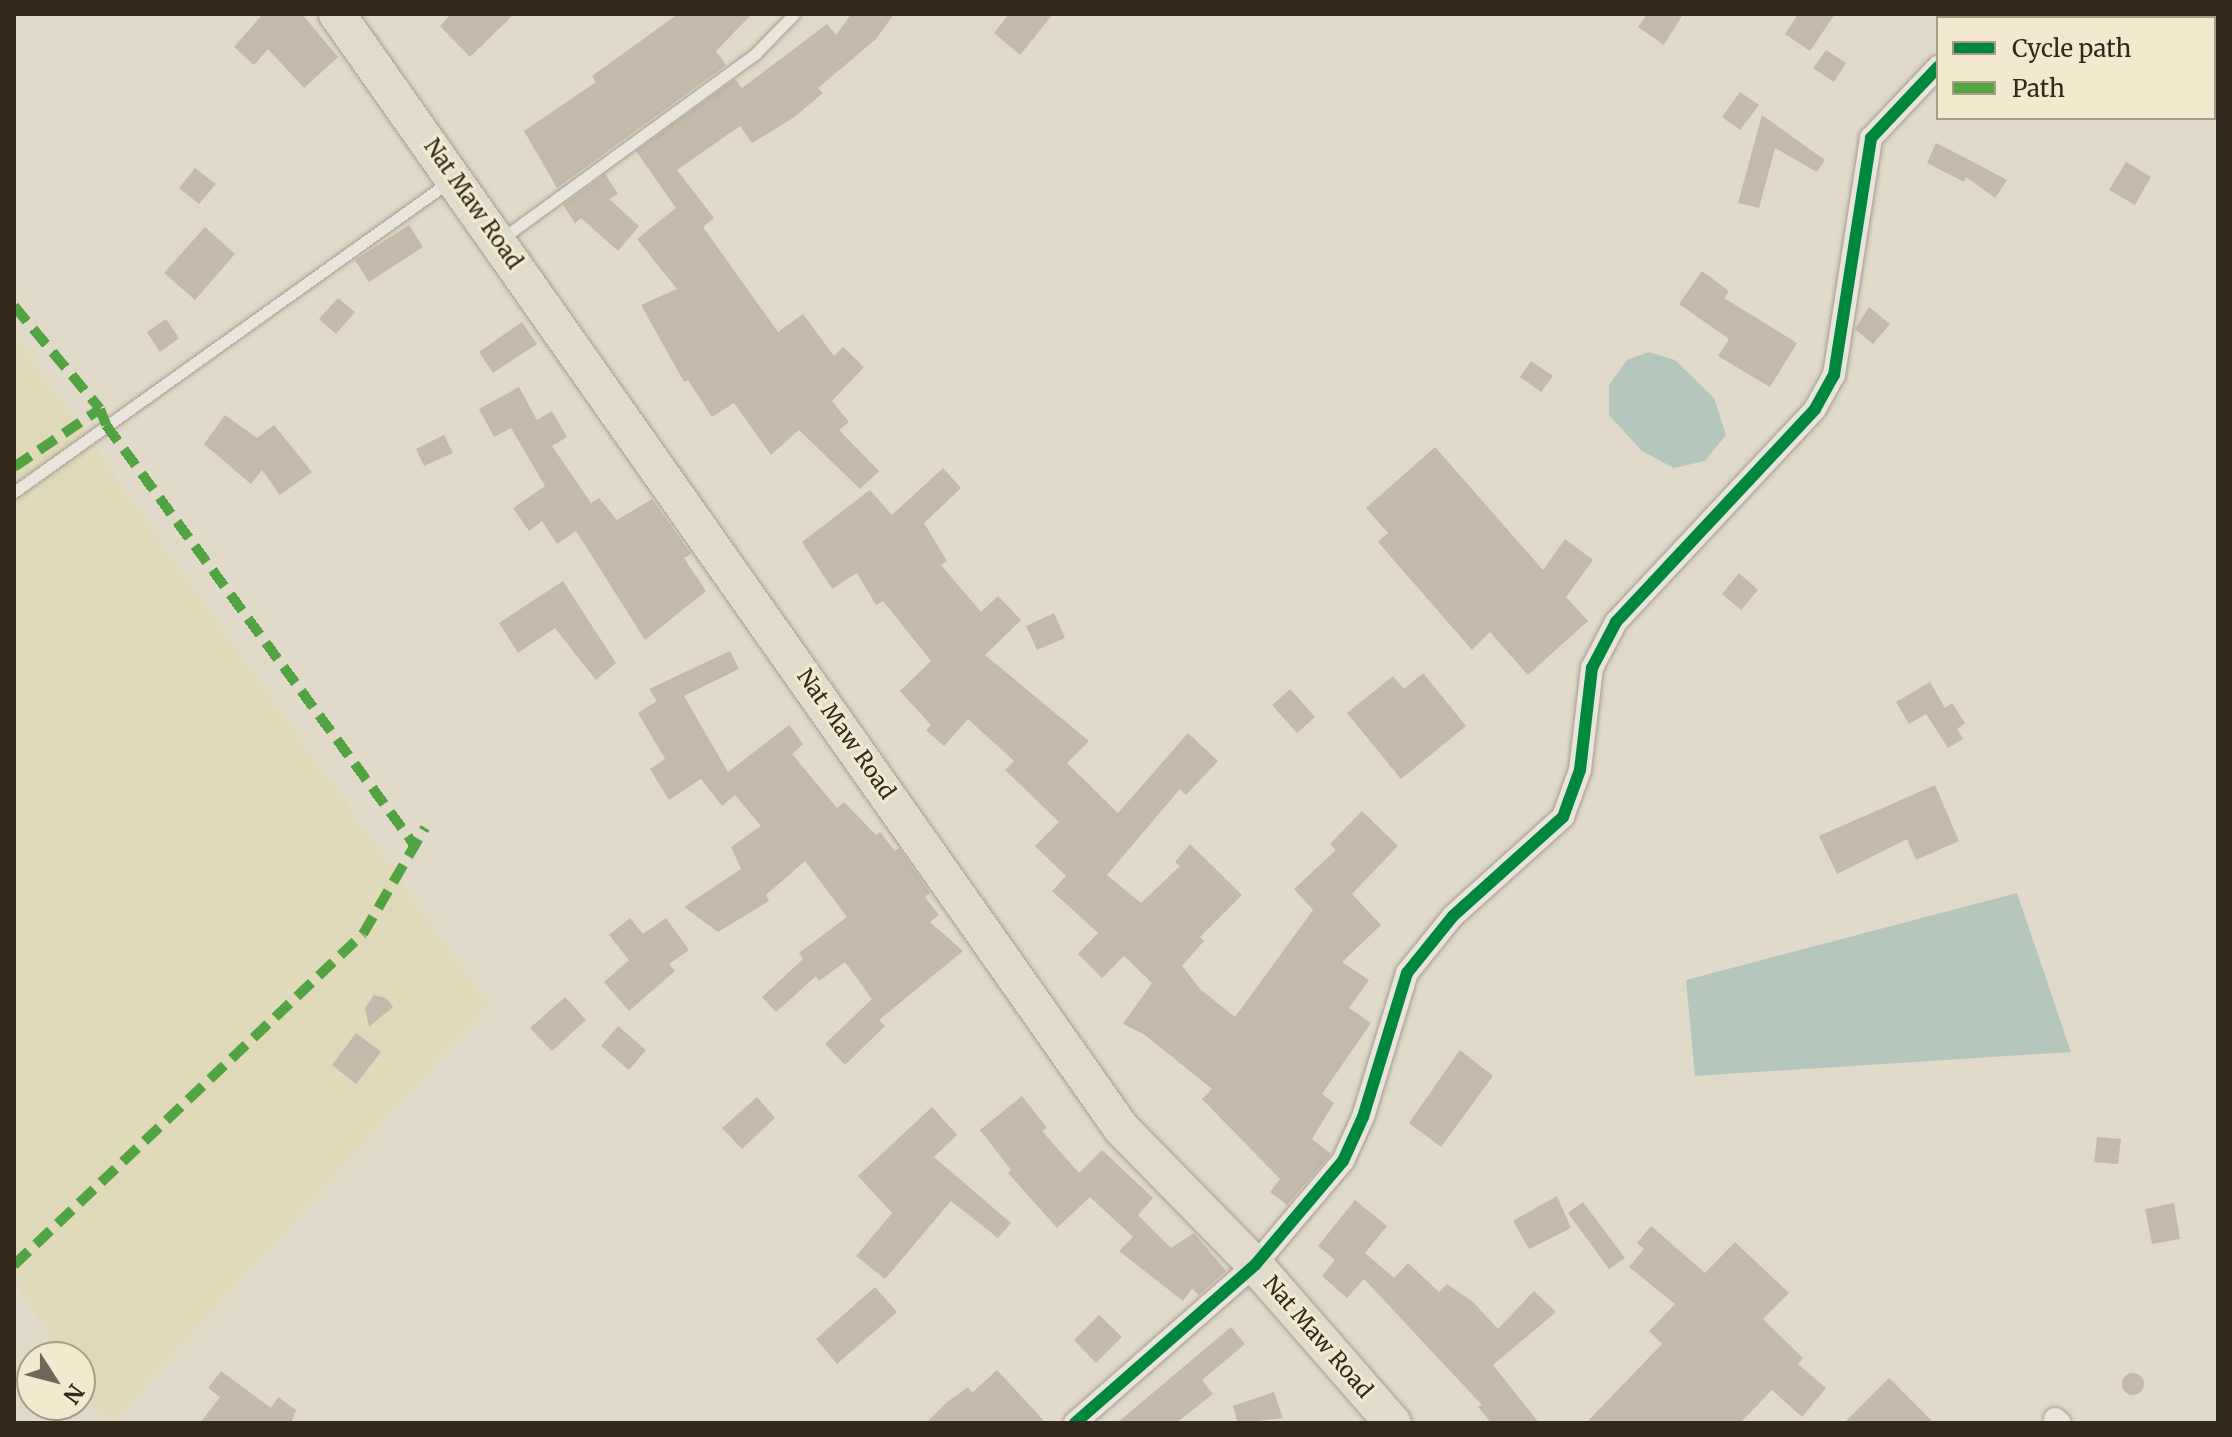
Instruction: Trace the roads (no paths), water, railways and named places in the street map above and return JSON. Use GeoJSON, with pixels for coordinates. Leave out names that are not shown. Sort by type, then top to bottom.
{"type":"FeatureCollection","features":[{"type":"Feature","properties":{"kind":"main road","name":"Nat Maw Road"},"geometry":{"type":"LineString","coordinates":[[337,14],[1121,1128],[1255,1265],[1393,1423]]}},
{"type":"Feature","properties":{"kind":"street"},"geometry":{"type":"LineString","coordinates":[[1075,1423],[1255,1265],[1343,1161],[1363,1117],[1407,973],[1453,916],[1563,817],[1580,770],[1592,668],[1616,622],[1815,409],[1834,375],[1871,138],[1936,69]]}},
{"type":"Feature","properties":{"kind":"lane"},"geometry":{"type":"LineString","coordinates":[[499,241],[756,53],[794,14]]}},
{"type":"Feature","properties":{"kind":"lane"},"geometry":{"type":"LineString","coordinates":[[14,492],[454,177]]}}]}
